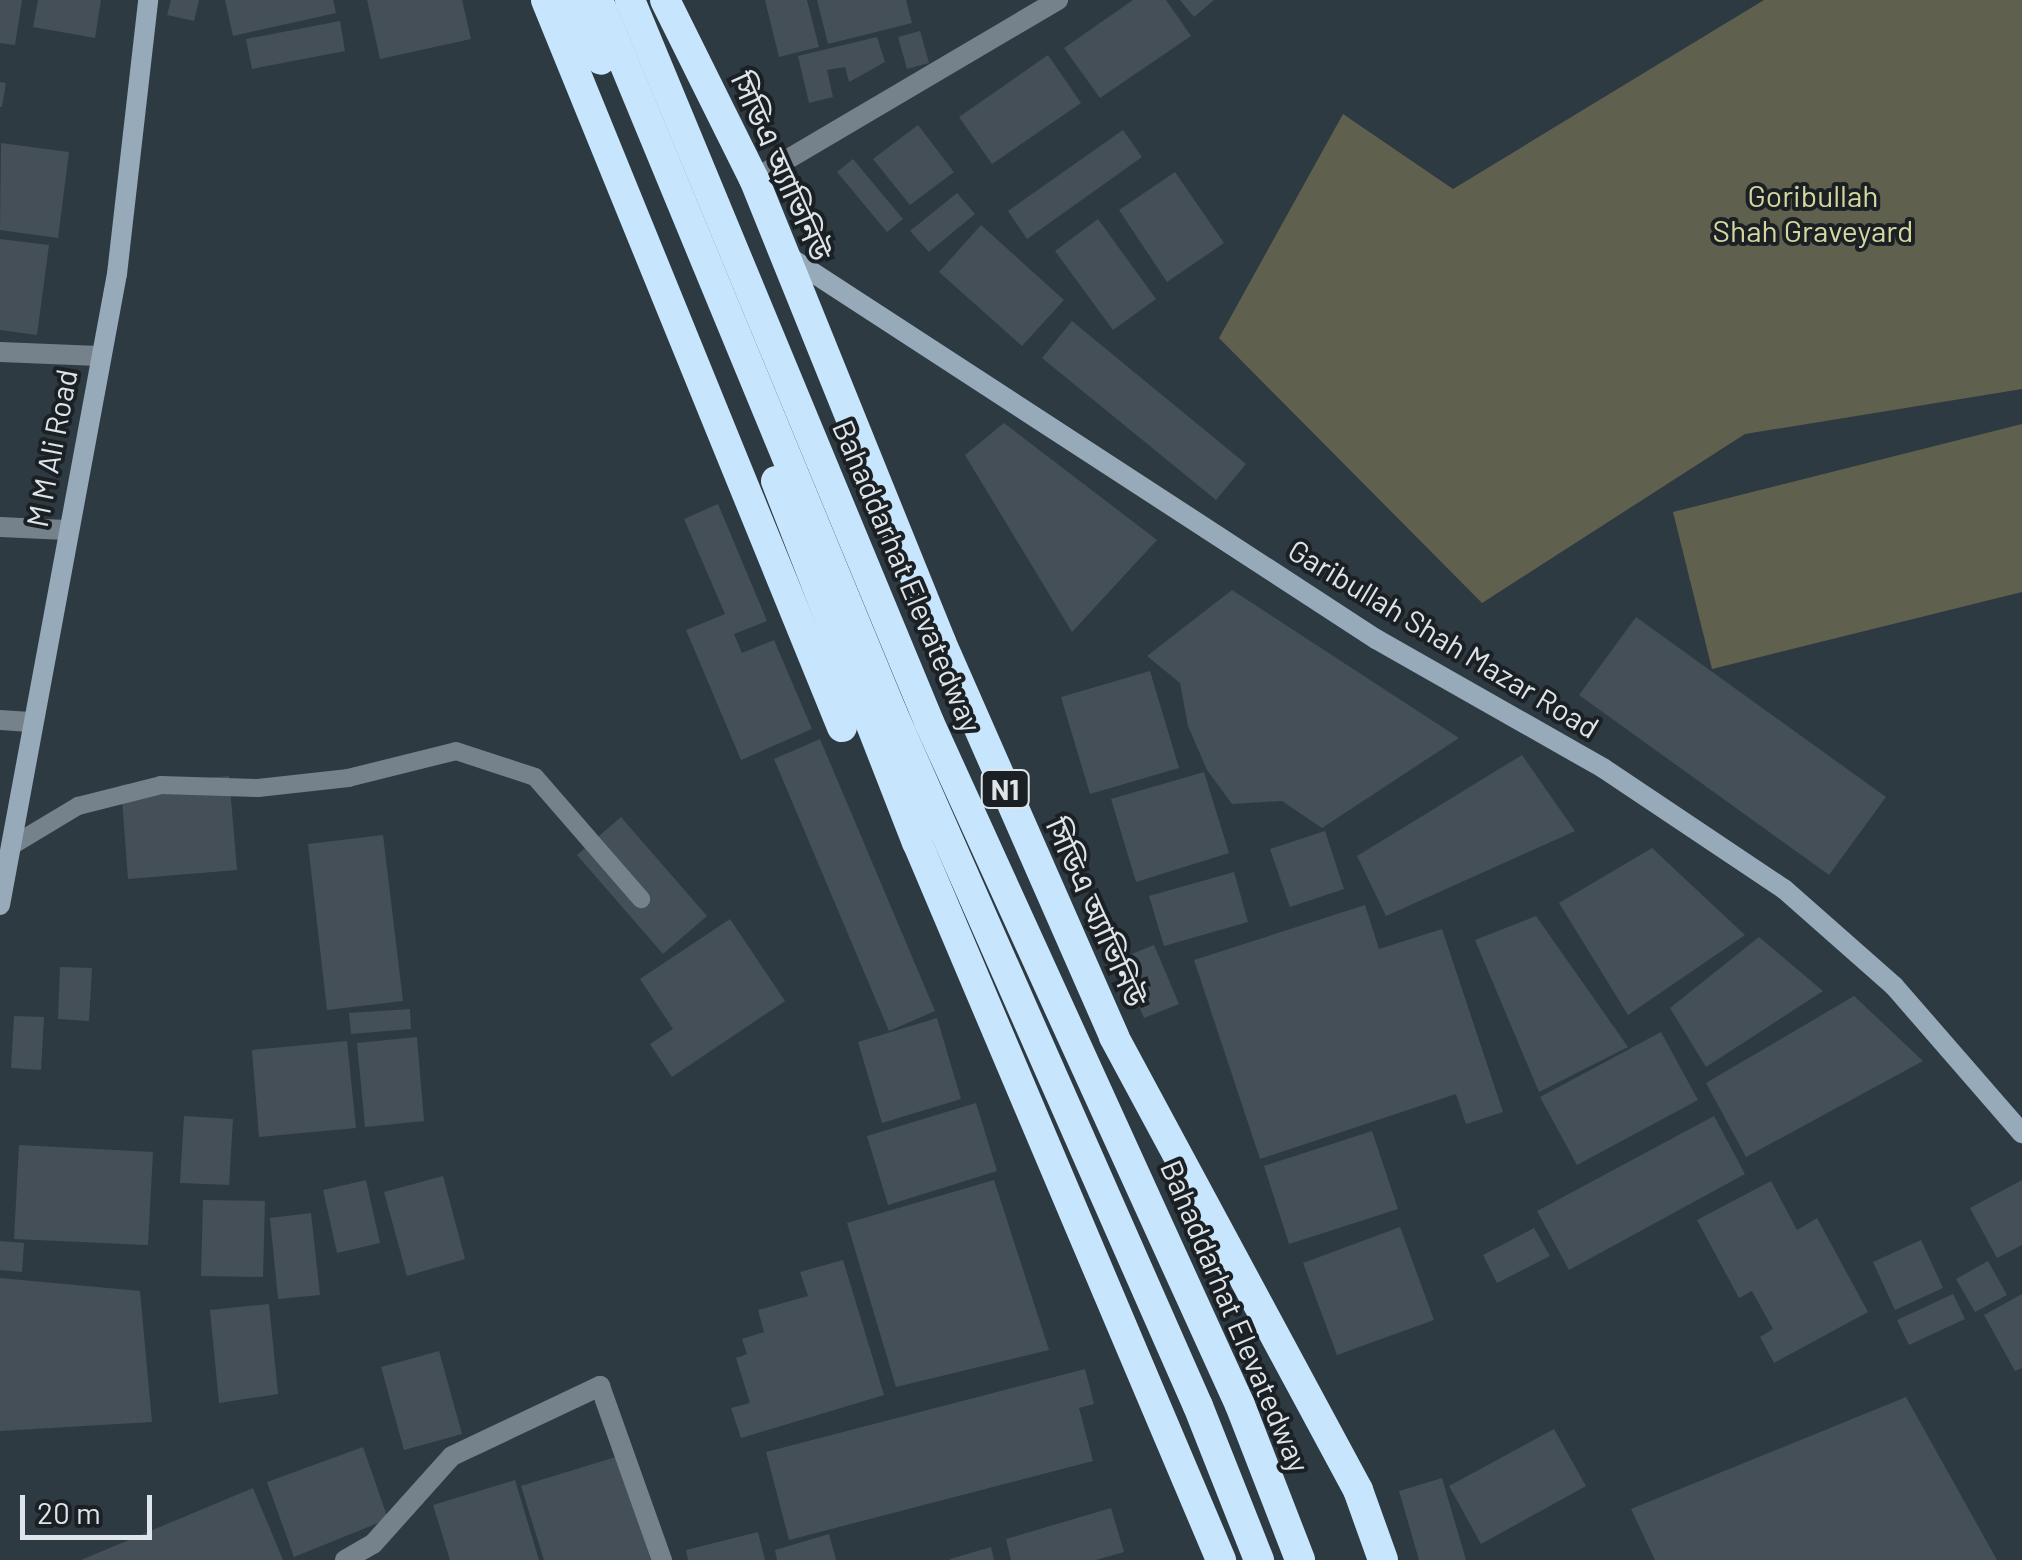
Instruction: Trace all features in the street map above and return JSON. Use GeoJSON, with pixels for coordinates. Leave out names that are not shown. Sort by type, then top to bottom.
{"type":"FeatureCollection","features":[{"type":"Feature","properties":{"kind":"highway"},"geometry":{"type":"LineString","coordinates":[[546,0],[842,727]]}},
{"type":"Feature","properties":{"kind":"highway"},"geometry":{"type":"LineString","coordinates":[[575,0],[707,304],[917,842],[1220,1560]]}},
{"type":"Feature","properties":{"kind":"highway"},"geometry":{"type":"LineString","coordinates":[[598,0],[892,712],[1190,1388],[1259,1560]]}},
{"type":"Feature","properties":{"kind":"highway","name":"Bahaddarhat Elevatedway"},"geometry":{"type":"LineString","coordinates":[[630,0],[929,722],[1240,1406],[1300,1560]]}},
{"type":"Feature","properties":{"kind":"highway","name":"সিডিএ অ্যাভিনিউ"},"geometry":{"type":"LineString","coordinates":[[665,0],[754,179],[941,642],[1114,1037],[1358,1490],[1383,1560]]}},
{"type":"Feature","properties":{"kind":"street","name":"M M Ali Road"},"geometry":{"type":"LineString","coordinates":[[0,906],[13,845],[30,722],[117,274],[148,0]]}},
{"type":"Feature","properties":{"kind":"street"},"geometry":{"type":"LineString","coordinates":[[754,179],[1058,0]]}},
{"type":"Feature","properties":{"kind":"street","name":"Garibullah Shah Mazar Road"},"geometry":{"type":"LineString","coordinates":[[784,254],[1376,639],[1603,768],[1784,889],[1894,986],[2022,1133]]}},
{"type":"Feature","properties":{"kind":"street"},"geometry":{"type":"LineString","coordinates":[[0,352],[99,356]]}},
{"type":"Feature","properties":{"kind":"street"},"geometry":{"type":"LineString","coordinates":[[0,528],[66,530]]}},
{"type":"Feature","properties":{"kind":"street"},"geometry":{"type":"LineString","coordinates":[[0,720],[30,722]]}},
{"type":"Feature","properties":{"kind":"street"},"geometry":{"type":"LineString","coordinates":[[345,1560],[373,1544],[452,1456],[600,1386],[662,1560]]}},
{"type":"Feature","properties":{"kind":"lane"},"geometry":{"type":"LineString","coordinates":[[13,845],[78,806],[161,786],[258,788],[348,778],[456,751],[534,777],[641,899]]}},
{"type":"Feature","properties":{"kind":"green space","name":"Goribullah Shah Graveyard"},"geometry":{"type":"Polygon","coordinates":[[[1764,0],[2022,0],[2022,389],[1745,434],[1482,603],[1219,338],[1343,114],[1453,189],[1764,0]]]}},
{"type":"Feature","properties":{"kind":"green space"},"geometry":{"type":"Polygon","coordinates":[[[2022,424],[2022,592],[1712,669],[1673,512],[2022,424]]]}},
{"type":"Feature","properties":{"kind":"building"},"geometry":{"type":"Polygon","coordinates":[[[0,0],[22,0],[15,45],[0,43],[0,0]]]}},
{"type":"Feature","properties":{"kind":"building"},"geometry":{"type":"Polygon","coordinates":[[[38,0],[101,0],[95,38],[33,27],[38,0]]]}},
{"type":"Feature","properties":{"kind":"building"},"geometry":{"type":"Polygon","coordinates":[[[171,0],[199,0],[194,21],[167,15],[171,0]]]}},
{"type":"Feature","properties":{"kind":"building"},"geometry":{"type":"Polygon","coordinates":[[[225,0],[333,0],[336,13],[233,36],[225,0]]]}},
{"type":"Feature","properties":{"kind":"building"},"geometry":{"type":"Polygon","coordinates":[[[367,0],[462,0],[471,39],[380,59],[367,0]]]}},
{"type":"Feature","properties":{"kind":"building"},"geometry":{"type":"Polygon","coordinates":[[[765,0],[807,0],[819,47],[779,57],[765,0]]]}},
{"type":"Feature","properties":{"kind":"building"},"geometry":{"type":"Polygon","coordinates":[[[817,0],[906,0],[912,23],[828,44],[817,0]]]}},
{"type":"Feature","properties":{"kind":"building"},"geometry":{"type":"Polygon","coordinates":[[[1133,0],[1166,0],[1191,36],[1100,98],[1064,48],[1133,0]]]}},
{"type":"Feature","properties":{"kind":"building"},"geometry":{"type":"Polygon","coordinates":[[[1180,0],[1214,0],[1194,17],[1180,0]]]}},
{"type":"Feature","properties":{"kind":"building"},"geometry":{"type":"Polygon","coordinates":[[[340,21],[345,51],[252,69],[246,39],[340,21]]]}},
{"type":"Feature","properties":{"kind":"building"},"geometry":{"type":"Polygon","coordinates":[[[920,31],[929,63],[907,69],[898,37],[920,31]]]}},
{"type":"Feature","properties":{"kind":"building"},"geometry":{"type":"Polygon","coordinates":[[[877,37],[885,62],[849,82],[845,67],[827,70],[833,97],[809,103],[798,56],[877,37]]]}},
{"type":"Feature","properties":{"kind":"building"},"geometry":{"type":"Polygon","coordinates":[[[1048,55],[1081,103],[992,164],[959,117],[1048,55]]]}},
{"type":"Feature","properties":{"kind":"building"},"geometry":{"type":"Polygon","coordinates":[[[0,82],[6,83],[2,107],[0,107],[0,82]]]}},
{"type":"Feature","properties":{"kind":"building"},"geometry":{"type":"Polygon","coordinates":[[[918,125],[954,172],[910,205],[873,159],[918,125]]]}},
{"type":"Feature","properties":{"kind":"building"},"geometry":{"type":"Polygon","coordinates":[[[1123,130],[1142,157],[1027,239],[1008,211],[1123,130]]]}},
{"type":"Feature","properties":{"kind":"building"},"geometry":{"type":"Polygon","coordinates":[[[1,143],[69,152],[58,238],[0,230],[1,143]]]}},
{"type":"Feature","properties":{"kind":"building"},"geometry":{"type":"Polygon","coordinates":[[[853,159],[903,219],[887,232],[837,172],[853,159]]]}},
{"type":"Feature","properties":{"kind":"building"},"geometry":{"type":"Polygon","coordinates":[[[1175,172],[1224,243],[1167,282],[1119,210],[1175,172]]]}},
{"type":"Feature","properties":{"kind":"building"},"geometry":{"type":"Polygon","coordinates":[[[957,193],[975,214],[929,252],[910,231],[957,193]]]}},
{"type":"Feature","properties":{"kind":"building"},"geometry":{"type":"Polygon","coordinates":[[[1098,219],[1156,299],[1113,330],[1055,251],[1098,219]]]}},
{"type":"Feature","properties":{"kind":"building"},"geometry":{"type":"Polygon","coordinates":[[[981,225],[1064,300],[1022,346],[939,272],[981,225]]]}},
{"type":"Feature","properties":{"kind":"building"},"geometry":{"type":"Polygon","coordinates":[[[0,239],[49,245],[37,335],[0,330],[0,239]]]}},
{"type":"Feature","properties":{"kind":"building"},"geometry":{"type":"Polygon","coordinates":[[[1072,321],[1246,464],[1216,500],[1042,358],[1072,321]]]}},
{"type":"Feature","properties":{"kind":"building"},"geometry":{"type":"Polygon","coordinates":[[[1004,423],[1157,540],[1072,632],[965,455],[1004,423]]]}},
{"type":"Feature","properties":{"kind":"building"},"geometry":{"type":"Polygon","coordinates":[[[718,504],[767,621],[734,634],[742,653],[774,640],[812,729],[741,760],[686,630],[725,614],[684,519],[718,504]]]}},
{"type":"Feature","properties":{"kind":"building"},"geometry":{"type":"Polygon","coordinates":[[[1232,590],[1459,738],[1322,828],[1282,801],[1232,804],[1207,770],[1188,726],[1180,683],[1147,656],[1232,590]]]}},
{"type":"Feature","properties":{"kind":"building"},"geometry":{"type":"Polygon","coordinates":[[[1636,617],[1886,797],[1829,875],[1579,695],[1636,617]]]}},
{"type":"Feature","properties":{"kind":"building"},"geometry":{"type":"Polygon","coordinates":[[[1150,671],[1179,768],[1090,794],[1061,697],[1150,671]]]}},
{"type":"Feature","properties":{"kind":"building"},"geometry":{"type":"Polygon","coordinates":[[[820,739],[935,1011],[889,1031],[774,759],[820,739]]]}},
{"type":"Feature","properties":{"kind":"building"},"geometry":{"type":"Polygon","coordinates":[[[1522,755],[1575,831],[1386,916],[1357,856],[1522,755]]]}},
{"type":"Feature","properties":{"kind":"building"},"geometry":{"type":"Polygon","coordinates":[[[1204,772],[1229,853],[1136,882],[1111,799],[1204,772]]]}},
{"type":"Feature","properties":{"kind":"building"},"geometry":{"type":"Polygon","coordinates":[[[229,776],[237,870],[128,879],[121,785],[229,776]]]}},
{"type":"Feature","properties":{"kind":"building"},"geometry":{"type":"Polygon","coordinates":[[[621,817],[707,916],[663,954],[577,855],[621,817]]]}},
{"type":"Feature","properties":{"kind":"building"},"geometry":{"type":"Polygon","coordinates":[[[1325,831],[1344,889],[1290,907],[1270,849],[1325,831]]]}},
{"type":"Feature","properties":{"kind":"building"},"geometry":{"type":"Polygon","coordinates":[[[383,835],[403,1001],[327,1010],[308,844],[383,835]]]}},
{"type":"Feature","properties":{"kind":"building"},"geometry":{"type":"Polygon","coordinates":[[[1652,848],[1745,935],[1628,1015],[1559,903],[1652,848]]]}},
{"type":"Feature","properties":{"kind":"building"},"geometry":{"type":"Polygon","coordinates":[[[1234,872],[1248,922],[1164,946],[1149,896],[1234,872]]]}},
{"type":"Feature","properties":{"kind":"building"},"geometry":{"type":"Polygon","coordinates":[[[1365,905],[1379,949],[1442,929],[1503,1112],[1466,1124],[1456,1094],[1260,1159],[1194,960],[1365,905]]]}},
{"type":"Feature","properties":{"kind":"building"},"geometry":{"type":"Polygon","coordinates":[[[1536,916],[1628,1047],[1539,1092],[1475,940],[1536,916]]]}},
{"type":"Feature","properties":{"kind":"building"},"geometry":{"type":"Polygon","coordinates":[[[730,919],[785,1001],[672,1077],[650,1044],[673,1029],[640,979],[730,919]]]}},
{"type":"Feature","properties":{"kind":"building"},"geometry":{"type":"Polygon","coordinates":[[[1759,937],[1823,991],[1706,1067],[1670,1008],[1759,937]]]}},
{"type":"Feature","properties":{"kind":"building"},"geometry":{"type":"Polygon","coordinates":[[[1154,945],[1179,1004],[1144,1018],[1119,959],[1154,945]]]}},
{"type":"Feature","properties":{"kind":"building"},"geometry":{"type":"Polygon","coordinates":[[[60,967],[92,968],[89,1021],[58,1019],[60,967]]]}},
{"type":"Feature","properties":{"kind":"building"},"geometry":{"type":"Polygon","coordinates":[[[1854,996],[1923,1061],[1746,1157],[1706,1083],[1854,996]]]}},
{"type":"Feature","properties":{"kind":"building"},"geometry":{"type":"Polygon","coordinates":[[[410,1009],[411,1029],[351,1034],[349,1013],[410,1009]]]}},
{"type":"Feature","properties":{"kind":"building"},"geometry":{"type":"Polygon","coordinates":[[[14,1016],[44,1017],[41,1070],[11,1068],[14,1016]]]}},
{"type":"Feature","properties":{"kind":"building"},"geometry":{"type":"Polygon","coordinates":[[[937,1018],[961,1099],[882,1123],[858,1042],[937,1018]]]}},
{"type":"Feature","properties":{"kind":"building"},"geometry":{"type":"Polygon","coordinates":[[[1661,1032],[1698,1100],[1577,1165],[1540,1097],[1661,1032]]]}},
{"type":"Feature","properties":{"kind":"building"},"geometry":{"type":"Polygon","coordinates":[[[417,1037],[424,1121],[365,1127],[357,1043],[417,1037]]]}},
{"type":"Feature","properties":{"kind":"building"},"geometry":{"type":"Polygon","coordinates":[[[347,1041],[356,1128],[259,1137],[252,1050],[347,1041]]]}},
{"type":"Feature","properties":{"kind":"building"},"geometry":{"type":"Polygon","coordinates":[[[976,1103],[997,1171],[888,1205],[867,1136],[976,1103]]]}},
{"type":"Feature","properties":{"kind":"building"},"geometry":{"type":"Polygon","coordinates":[[[184,1116],[233,1119],[229,1185],[180,1183],[184,1116]]]}},
{"type":"Feature","properties":{"kind":"building"},"geometry":{"type":"Polygon","coordinates":[[[1714,1116],[1745,1174],[1569,1270],[1537,1211],[1714,1116]]]}},
{"type":"Feature","properties":{"kind":"building"},"geometry":{"type":"Polygon","coordinates":[[[1372,1131],[1398,1209],[1289,1244],[1264,1166],[1372,1131]]]}},
{"type":"Feature","properties":{"kind":"building"},"geometry":{"type":"Polygon","coordinates":[[[19,1145],[153,1152],[148,1245],[14,1239],[19,1145]]]}},
{"type":"Feature","properties":{"kind":"building"},"geometry":{"type":"Polygon","coordinates":[[[443,1176],[465,1259],[407,1276],[384,1192],[443,1176]]]}},
{"type":"Feature","properties":{"kind":"building"},"geometry":{"type":"Polygon","coordinates":[[[366,1180],[380,1243],[337,1253],[323,1190],[366,1180]]]}},
{"type":"Feature","properties":{"kind":"building"},"geometry":{"type":"Polygon","coordinates":[[[994,1180],[1049,1350],[896,1387],[847,1223],[994,1180]]]}},
{"type":"Feature","properties":{"kind":"building"},"geometry":{"type":"Polygon","coordinates":[[[2022,1180],[2022,1245],[1997,1258],[1970,1208],[2022,1180]]]}},
{"type":"Feature","properties":{"kind":"building"},"geometry":{"type":"Polygon","coordinates":[[[1771,1181],[1797,1230],[1817,1218],[1868,1312],[1774,1363],[1760,1337],[1773,1329],[1752,1291],[1739,1298],[1697,1220],[1771,1181]]]}},
{"type":"Feature","properties":{"kind":"building"},"geometry":{"type":"Polygon","coordinates":[[[203,1200],[265,1201],[263,1277],[201,1276],[203,1200]]]}},
{"type":"Feature","properties":{"kind":"building"},"geometry":{"type":"Polygon","coordinates":[[[311,1213],[320,1295],[278,1299],[270,1218],[311,1213]]]}},
{"type":"Feature","properties":{"kind":"building"},"geometry":{"type":"Polygon","coordinates":[[[1400,1227],[1434,1320],[1337,1355],[1303,1263],[1400,1227]]]}},
{"type":"Feature","properties":{"kind":"building"},"geometry":{"type":"Polygon","coordinates":[[[1534,1228],[1550,1256],[1497,1283],[1483,1255],[1534,1228]]]}},
{"type":"Feature","properties":{"kind":"building"},"geometry":{"type":"Polygon","coordinates":[[[1921,1240],[1943,1288],[1895,1310],[1873,1262],[1921,1240]]]}},
{"type":"Feature","properties":{"kind":"building"},"geometry":{"type":"Polygon","coordinates":[[[0,1241],[24,1243],[22,1272],[0,1270],[0,1241]]]}},
{"type":"Feature","properties":{"kind":"building"},"geometry":{"type":"Polygon","coordinates":[[[843,1260],[884,1395],[741,1438],[731,1408],[750,1403],[736,1358],[747,1354],[742,1339],[764,1332],[758,1310],[808,1296],[800,1272],[843,1260]]]}},
{"type":"Feature","properties":{"kind":"building"},"geometry":{"type":"Polygon","coordinates":[[[1988,1261],[2007,1295],[1975,1312],[1956,1279],[1988,1261]]]}},
{"type":"Feature","properties":{"kind":"building"},"geometry":{"type":"Polygon","coordinates":[[[0,1278],[140,1291],[152,1422],[0,1431],[0,1278]]]}},
{"type":"Feature","properties":{"kind":"building"},"geometry":{"type":"Polygon","coordinates":[[[1953,1294],[1965,1319],[1909,1345],[1897,1320],[1953,1294]]]}},
{"type":"Feature","properties":{"kind":"building"},"geometry":{"type":"Polygon","coordinates":[[[2022,1294],[2022,1368],[2015,1371],[1984,1315],[2022,1294]]]}},
{"type":"Feature","properties":{"kind":"building"},"geometry":{"type":"Polygon","coordinates":[[[269,1304],[278,1394],[219,1403],[210,1310],[269,1304]]]}},
{"type":"Feature","properties":{"kind":"building"},"geometry":{"type":"Polygon","coordinates":[[[439,1351],[462,1434],[404,1450],[381,1367],[439,1351]]]}},
{"type":"Feature","properties":{"kind":"building"},"geometry":{"type":"Polygon","coordinates":[[[1085,1369],[1094,1404],[1079,1408],[1093,1461],[789,1540],[766,1452],[1085,1369]]]}},
{"type":"Feature","properties":{"kind":"building"},"geometry":{"type":"Polygon","coordinates":[[[1906,1397],[1997,1560],[1655,1560],[1631,1509],[1906,1397]]]}},
{"type":"Feature","properties":{"kind":"building"},"geometry":{"type":"Polygon","coordinates":[[[1554,1429],[1586,1486],[1481,1544],[1449,1486],[1554,1429]]]}},
{"type":"Feature","properties":{"kind":"building"},"geometry":{"type":"Polygon","coordinates":[[[363,1447],[388,1519],[294,1557],[267,1482],[363,1447]]]}},
{"type":"Feature","properties":{"kind":"building"},"geometry":{"type":"Polygon","coordinates":[[[619,1456],[651,1560],[544,1560],[521,1486],[619,1456]]]}},
{"type":"Feature","properties":{"kind":"building"},"geometry":{"type":"Polygon","coordinates":[[[1442,1478],[1466,1560],[1419,1560],[1399,1491],[1442,1478]]]}},
{"type":"Feature","properties":{"kind":"building"},"geometry":{"type":"Polygon","coordinates":[[[515,1480],[539,1560],[450,1560],[433,1505],[515,1480]]]}},
{"type":"Feature","properties":{"kind":"building"},"geometry":{"type":"Polygon","coordinates":[[[253,1488],[283,1560],[81,1560],[253,1488]]]}},
{"type":"Feature","properties":{"kind":"building"},"geometry":{"type":"Polygon","coordinates":[[[1111,1508],[1124,1552],[1096,1560],[1011,1560],[1006,1539],[1111,1508]]]}},
{"type":"Feature","properties":{"kind":"building"},"geometry":{"type":"Polygon","coordinates":[[[758,1532],[765,1560],[688,1560],[686,1550],[758,1532]]]}},
{"type":"Feature","properties":{"kind":"building"},"geometry":{"type":"Polygon","coordinates":[[[829,1534],[836,1560],[777,1560],[775,1550],[829,1534]]]}},
{"type":"Feature","properties":{"kind":"building"},"geometry":{"type":"Polygon","coordinates":[[[991,1547],[994,1560],[950,1560],[950,1559],[991,1547]]]}}]}
